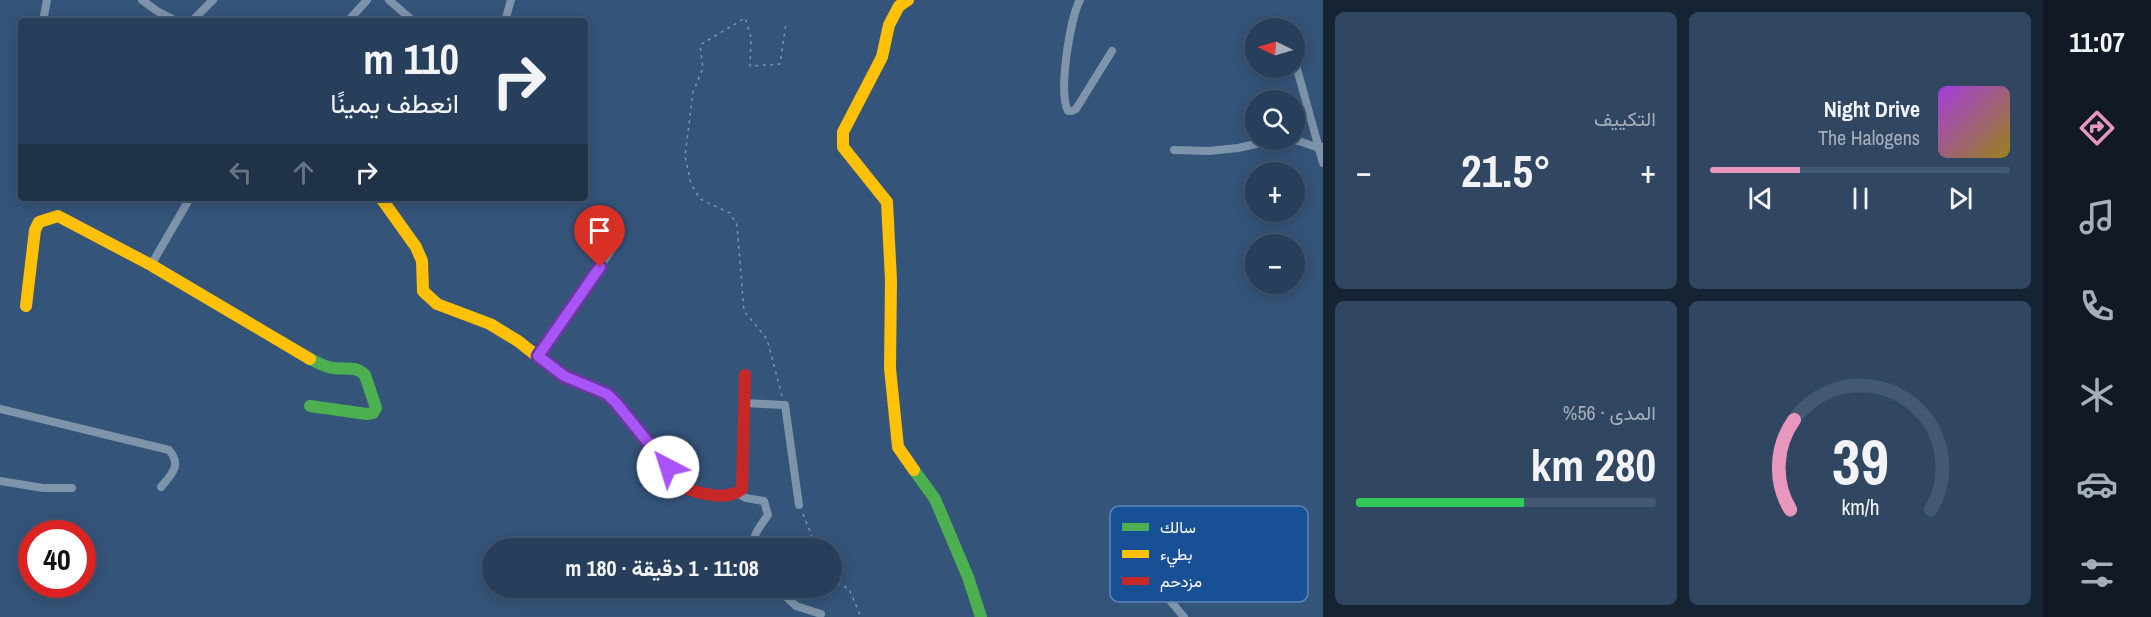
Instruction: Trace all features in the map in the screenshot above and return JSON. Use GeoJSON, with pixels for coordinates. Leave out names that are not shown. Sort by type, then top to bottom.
{"type":"FeatureCollection","features":[{"type":"Feature","properties":{"kind":"street"},"geometry":{"type":"LineString","coordinates":[[44,18],[47,0]]}},
{"type":"Feature","properties":{"kind":"street"},"geometry":{"type":"LineString","coordinates":[[142,0],[170,18]]}},
{"type":"Feature","properties":{"kind":"street"},"geometry":{"type":"LineString","coordinates":[[195,18],[213,0]]}},
{"type":"Feature","properties":{"kind":"street"},"geometry":{"type":"LineString","coordinates":[[351,18],[367,0]]}},
{"type":"Feature","properties":{"kind":"street"},"geometry":{"type":"LineString","coordinates":[[389,0],[410,18]]}},
{"type":"Feature","properties":{"kind":"street"},"geometry":{"type":"LineString","coordinates":[[506,18],[511,0]]}},
{"type":"Feature","properties":{"kind":"street"},"geometry":{"type":"LineString","coordinates":[[908,0],[899,6],[889,25],[882,57],[843,132],[843,147],[887,201],[891,280],[890,368],[898,447],[935,499],[968,577],[981,617]]}},
{"type":"Feature","properties":{"kind":"street"},"geometry":{"type":"LineString","coordinates":[[1080,0],[1072,22],[1068,50],[1064,98],[1068,111],[1076,109],[1112,51]]}},
{"type":"Feature","properties":{"kind":"street"},"geometry":{"type":"LineString","coordinates":[[1300,78],[1321,147],[1323,163]]}},
{"type":"Feature","properties":{"kind":"street"},"geometry":{"type":"LineString","coordinates":[[1174,150],[1209,151],[1238,148],[1274,140],[1299,141],[1321,147]]}},
{"type":"Feature","properties":{"kind":"street"},"geometry":{"type":"LineString","coordinates":[[151,265],[187,201]]}},
{"type":"Feature","properties":{"kind":"street"},"geometry":{"type":"LineString","coordinates":[[383,201],[416,247],[422,261],[423,291],[428,298],[490,324],[564,376],[607,394],[687,489],[704,494],[737,493],[746,498],[764,501],[768,516],[758,529],[755,538]]}},
{"type":"Feature","properties":{"kind":"street"},"geometry":{"type":"LineString","coordinates":[[26,306],[35,230],[39,222],[47,218],[57,216],[66,219],[151,265],[312,360],[331,368],[352,368],[361,371],[365,375],[376,408],[373,413],[367,414],[310,406]]}},
{"type":"Feature","properties":{"kind":"street"},"geometry":{"type":"LineString","coordinates":[[538,356],[612,249]]}},
{"type":"Feature","properties":{"kind":"street"},"geometry":{"type":"LineString","coordinates":[[737,493],[742,489],[744,482],[745,375]]}},
{"type":"Feature","properties":{"kind":"street"},"geometry":{"type":"LineString","coordinates":[[744,403],[785,405],[799,505]]}},
{"type":"Feature","properties":{"kind":"street"},"geometry":{"type":"LineString","coordinates":[[0,409],[169,450],[175,457],[176,467],[161,487]]}},
{"type":"Feature","properties":{"kind":"street"},"geometry":{"type":"LineString","coordinates":[[0,481],[43,488],[72,488]]}},
{"type":"Feature","properties":{"kind":"street"},"geometry":{"type":"LineString","coordinates":[[788,598],[796,606],[821,614]]}},
{"type":"Feature","properties":{"kind":"street"},"geometry":{"type":"LineString","coordinates":[[1171,602],[1184,617]]}},
{"type":"Feature","properties":{"kind":"path"},"geometry":{"type":"LineString","coordinates":[[785,405],[767,339],[744,311],[736,225],[730,213],[700,199],[691,184],[685,156],[693,92],[703,68],[700,45],[745,18],[751,37],[750,66],[780,64],[786,23]]}},
{"type":"Feature","properties":{"kind":"path"},"geometry":{"type":"LineString","coordinates":[[799,505],[812,538]]}},
{"type":"Feature","properties":{"kind":"path"},"geometry":{"type":"LineString","coordinates":[[842,585],[849,589],[861,617]]}},
{"type":"Feature","properties":{"kind":"traffic: fast"},"geometry":{"type":"LineString","coordinates":[[310,359],[324,366],[354,369],[361,372],[365,375],[376,408],[373,413],[367,414],[310,406]]}},
{"type":"Feature","properties":{"kind":"traffic: fast"},"geometry":{"type":"LineString","coordinates":[[914,470],[935,499],[968,577],[981,617]]}},
{"type":"Feature","properties":{"kind":"traffic: slow"},"geometry":{"type":"LineString","coordinates":[[908,0],[899,6],[889,25],[882,57],[843,132],[843,147],[887,202],[891,280],[890,368],[898,447],[914,470]]}},
{"type":"Feature","properties":{"kind":"traffic: slow"},"geometry":{"type":"LineString","coordinates":[[383,201],[416,247],[422,261],[423,291],[437,304],[490,324],[518,341],[556,371]]}},
{"type":"Feature","properties":{"kind":"traffic: slow"},"geometry":{"type":"LineString","coordinates":[[26,306],[35,230],[39,222],[58,216],[151,265],[310,359]]}},
{"type":"Feature","properties":{"kind":"traffic: jam"},"geometry":{"type":"LineString","coordinates":[[556,371],[607,394],[687,489],[722,496],[742,489],[745,375]]}},
{"type":"Feature","properties":{"kind":"route"},"geometry":{"type":"LineString","coordinates":[[600,267],[538,356],[564,376],[607,394],[668,467]]}}]}
